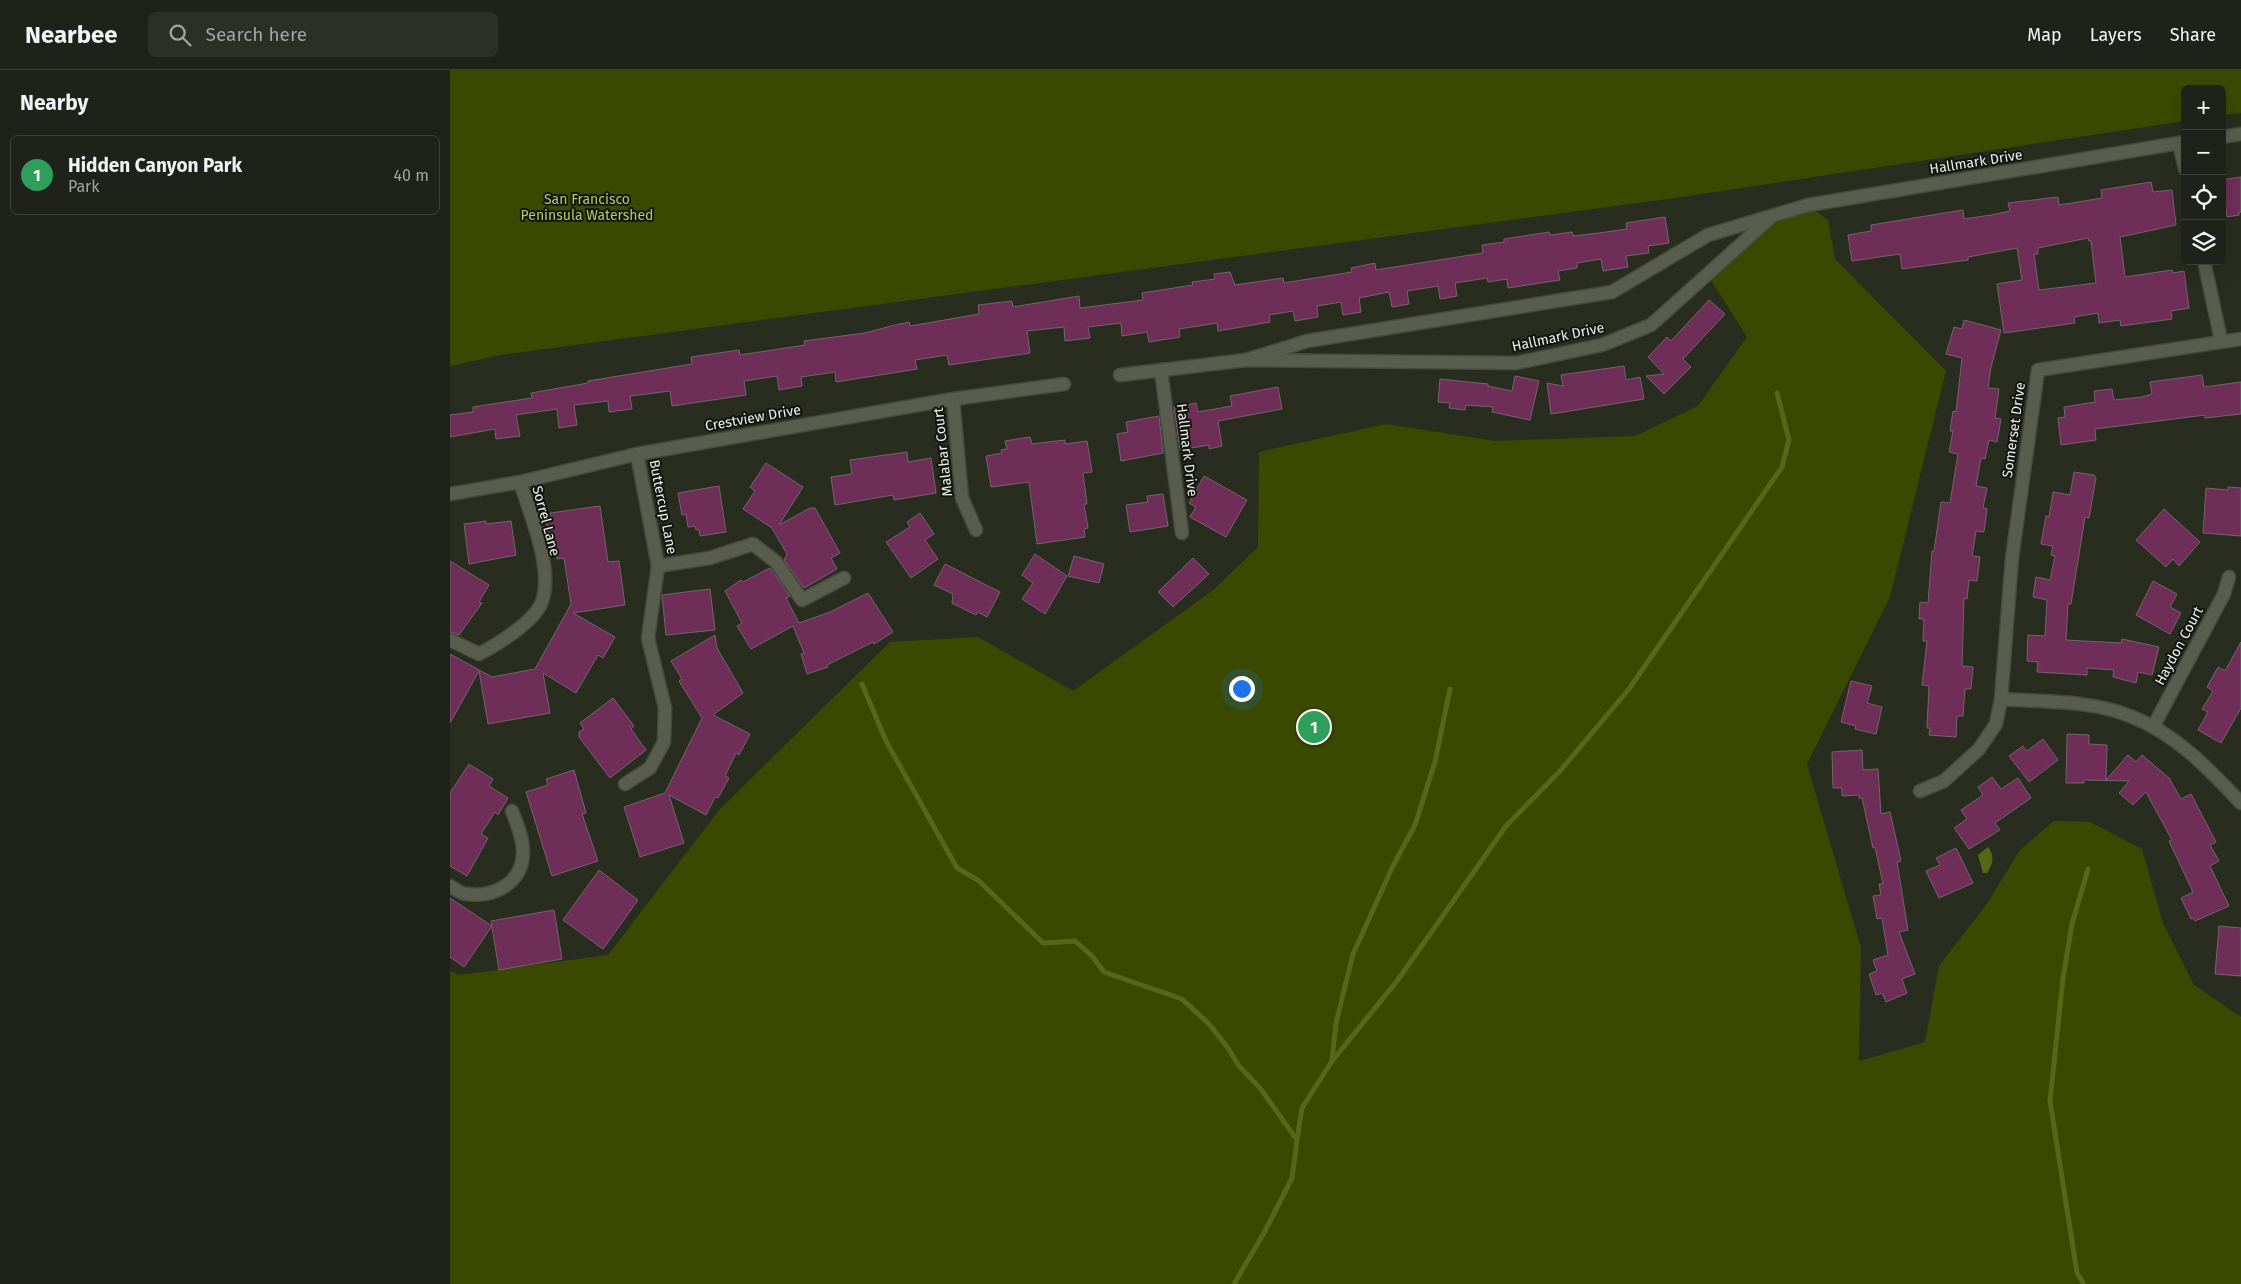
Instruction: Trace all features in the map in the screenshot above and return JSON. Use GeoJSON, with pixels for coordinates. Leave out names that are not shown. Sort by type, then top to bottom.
{"type":"FeatureCollection","features":[{"type":"Feature","properties":{"kind":"street"},"geometry":{"type":"LineString","coordinates":[[2226,136],[2241,134]]}},
{"type":"Feature","properties":{"kind":"street","name":"Hallmark Drive"},"geometry":{"type":"LineString","coordinates":[[1246,360],[1307,341],[1612,292],[1708,235],[1808,205],[2181,143]]}},
{"type":"Feature","properties":{"kind":"street","name":"Hallmark Drive"},"geometry":{"type":"LineString","coordinates":[[1120,375],[1246,360],[1516,363],[1602,345],[1651,325],[1772,216]]}},
{"type":"Feature","properties":{"kind":"street"},"geometry":{"type":"LineString","coordinates":[[2205,265],[2221,340]]}},
{"type":"Feature","properties":{"kind":"street","name":"Somerset Drive"},"geometry":{"type":"LineString","coordinates":[[2001,699],[2012,558],[2038,370],[2221,340],[2241,339]]}},
{"type":"Feature","properties":{"kind":"street","name":"Hallmark Drive"},"geometry":{"type":"LineString","coordinates":[[1161,370],[1182,534]]}},
{"type":"Feature","properties":{"kind":"street","name":"Crestview Drive"},"geometry":{"type":"LineString","coordinates":[[450,494],[520,482],[637,454],[952,399],[1064,384]]}},
{"type":"Feature","properties":{"kind":"street","name":"Malabar Court"},"geometry":{"type":"LineString","coordinates":[[952,399],[962,498],[976,530]]}},
{"type":"Feature","properties":{"kind":"street","name":"Buttercup Lane"},"geometry":{"type":"LineString","coordinates":[[625,784],[650,768],[664,742],[665,708],[648,638],[658,566],[637,454]]}},
{"type":"Feature","properties":{"kind":"street","name":"Sorrel Lane"},"geometry":{"type":"LineString","coordinates":[[450,640],[479,654],[531,618],[540,606],[544,593],[542,556],[520,482]]}},
{"type":"Feature","properties":{"kind":"street","name":"Buttercup Lane"},"geometry":{"type":"LineString","coordinates":[[658,566],[710,558],[753,544],[776,562],[802,600],[844,578]]}},
{"type":"Feature","properties":{"kind":"street","name":"Haydon Court"},"geometry":{"type":"LineString","coordinates":[[2153,727],[2224,594],[2229,577]]}},
{"type":"Feature","properties":{"kind":"street"},"geometry":{"type":"LineString","coordinates":[[1920,791],[1944,781],[1979,749],[1996,724],[2001,699],[2088,706],[2130,716],[2153,727],[2186,750],[2241,803]]}},
{"type":"Feature","properties":{"kind":"street"},"geometry":{"type":"LineString","coordinates":[[450,886],[465,894],[493,894],[516,877],[523,852],[520,834],[512,811]]}},
{"type":"Feature","properties":{"kind":"green space","name":"San Francisco Peninsula Watershed"},"geometry":{"type":"Polygon","coordinates":[[[450,70],[2241,70],[2241,113],[2226,115],[2226,85],[2181,85],[2181,122],[1675,198],[501,355],[450,366],[450,70]]]}},
{"type":"Feature","properties":{"kind":"green space"},"geometry":{"type":"Polygon","coordinates":[[[1808,205],[1828,220],[1835,259],[1946,371],[1890,597],[1807,764],[1861,948],[1859,1061],[1925,1042],[1939,966],[1989,901],[2019,851],[2054,821],[2090,822],[2142,849],[2163,923],[2194,985],[2241,1017],[2241,1284],[450,1284],[450,971],[459,975],[608,955],[720,809],[890,642],[978,637],[1073,691],[1212,591],[1258,547],[1259,452],[1386,424],[1495,441],[1635,436],[1698,406],[1747,337],[1707,274],[1772,216],[1808,205]]]}},
{"type":"Feature","properties":{"kind":"shaded area"},"geometry":{"type":"Polygon","coordinates":[[[1988,847],[1992,854],[1992,863],[1987,873],[1983,873],[1978,855],[1988,847]]]}},
{"type":"Feature","properties":{"kind":"building"},"geometry":{"type":"Polygon","coordinates":[[[2241,177],[2241,212],[2239,212],[2239,215],[2227,217],[2226,179],[2241,177]]]}},
{"type":"Feature","properties":{"kind":"building"},"geometry":{"type":"Polygon","coordinates":[[[2151,182],[2153,192],[2172,190],[2176,225],[2120,237],[2125,277],[2172,270],[2173,273],[2184,271],[2189,308],[2171,311],[2172,319],[2121,326],[2120,320],[2099,323],[2098,313],[2074,317],[2075,323],[2004,333],[1997,284],[2022,280],[2017,248],[1968,257],[1968,260],[1902,269],[1900,254],[1852,261],[1848,235],[1871,231],[1871,225],[1963,210],[1964,219],[1991,215],[2010,211],[2008,203],[2058,197],[2059,205],[2102,198],[2101,190],[2151,182]],[[2088,238],[2038,248],[2038,254],[2034,254],[2039,290],[2096,283],[2091,241],[2088,238]]]}},
{"type":"Feature","properties":{"kind":"building"},"geometry":{"type":"Polygon","coordinates":[[[1665,217],[1669,243],[1648,246],[1649,253],[1626,256],[1628,267],[1603,271],[1601,259],[1577,263],[1577,268],[1558,271],[1560,280],[1508,288],[1507,279],[1488,282],[1487,278],[1455,283],[1457,296],[1440,299],[1438,286],[1407,291],[1409,304],[1392,307],[1389,292],[1359,298],[1361,312],[1343,315],[1341,302],[1317,306],[1318,317],[1295,321],[1293,311],[1269,315],[1270,322],[1218,331],[1217,323],[1179,329],[1180,337],[1149,342],[1147,332],[1122,336],[1121,323],[1088,327],[1090,338],[1065,341],[1064,327],[1027,331],[1030,353],[949,365],[947,355],[915,360],[917,369],[836,382],[835,372],[801,377],[802,386],[779,390],[777,376],[744,381],[746,395],[672,406],[670,391],[630,396],[632,409],[609,412],[608,401],[574,405],[577,425],[559,428],[557,409],[516,415],[520,436],[496,439],[495,429],[450,437],[450,415],[473,412],[473,407],[532,398],[531,393],[588,383],[588,381],[692,364],[691,357],[739,350],[740,355],[805,345],[804,341],[865,333],[909,322],[910,326],[979,314],[978,305],[1012,301],[1013,307],[1079,296],[1080,308],[1143,300],[1142,293],[1193,285],[1192,282],[1215,279],[1214,274],[1230,272],[1235,285],[1283,278],[1284,283],[1352,272],[1351,268],[1375,263],[1376,270],[1483,253],[1482,245],[1504,242],[1504,239],[1549,232],[1550,235],[1572,232],[1573,236],[1599,233],[1627,229],[1626,223],[1665,217]]]}},
{"type":"Feature","properties":{"kind":"building"},"geometry":{"type":"Polygon","coordinates":[[[1709,300],[1725,314],[1683,359],[1691,367],[1664,394],[1646,376],[1664,374],[1648,357],[1667,337],[1671,341],[1709,300]]]}},
{"type":"Feature","properties":{"kind":"building"},"geometry":{"type":"Polygon","coordinates":[[[1964,320],[2001,330],[1991,367],[1988,388],[1999,389],[1995,418],[2001,419],[1997,442],[1989,440],[1985,459],[1981,458],[1976,486],[1987,488],[1983,508],[1987,509],[1984,532],[1976,531],[1972,556],[1980,557],[1977,581],[1969,580],[1967,599],[1964,598],[1962,666],[1973,667],[1971,689],[1965,689],[1963,716],[1957,716],[1956,737],[1929,735],[1930,728],[1927,728],[1929,686],[1922,685],[1927,641],[1923,641],[1924,619],[1919,619],[1920,602],[1928,603],[1932,551],[1934,551],[1941,502],[1950,503],[1958,454],[1949,452],[1953,431],[1950,431],[1953,411],[1956,412],[1962,358],[1946,354],[1954,327],[1962,329],[1964,320]]]}},
{"type":"Feature","properties":{"kind":"building"},"geometry":{"type":"Polygon","coordinates":[[[1624,366],[1626,380],[1640,377],[1644,399],[1551,414],[1547,383],[1563,386],[1561,375],[1624,366]]]}},
{"type":"Feature","properties":{"kind":"building"},"geometry":{"type":"Polygon","coordinates":[[[2202,375],[2204,387],[2241,382],[2241,414],[2205,418],[2205,415],[2095,429],[2096,440],[2061,445],[2058,418],[2065,417],[2064,407],[2095,402],[2094,391],[2112,389],[2114,400],[2142,397],[2152,394],[2150,382],[2202,375]]]}},
{"type":"Feature","properties":{"kind":"building"},"geometry":{"type":"Polygon","coordinates":[[[1515,376],[1539,381],[1530,420],[1492,412],[1493,407],[1466,405],[1465,410],[1449,408],[1450,403],[1438,402],[1440,379],[1488,384],[1488,386],[1512,391],[1515,376]]]}},
{"type":"Feature","properties":{"kind":"building"},"geometry":{"type":"Polygon","coordinates":[[[1278,387],[1282,409],[1218,421],[1222,446],[1209,449],[1209,445],[1180,450],[1174,407],[1196,403],[1198,412],[1232,406],[1230,396],[1278,387]]]}},
{"type":"Feature","properties":{"kind":"building"},"geometry":{"type":"Polygon","coordinates":[[[1159,416],[1163,453],[1121,461],[1117,434],[1128,432],[1126,422],[1159,416]]]}},
{"type":"Feature","properties":{"kind":"building"},"geometry":{"type":"Polygon","coordinates":[[[1030,437],[1032,444],[1065,440],[1065,444],[1087,441],[1092,472],[1083,473],[1087,504],[1084,504],[1088,528],[1084,529],[1085,537],[1037,544],[1029,482],[991,487],[986,456],[1002,453],[1001,450],[1007,449],[1005,441],[1030,437]]]}},
{"type":"Feature","properties":{"kind":"building"},"geometry":{"type":"Polygon","coordinates":[[[907,452],[908,462],[931,458],[936,493],[894,500],[893,495],[835,505],[831,477],[852,474],[850,460],[907,452]]]}},
{"type":"Feature","properties":{"kind":"building"},"geometry":{"type":"Polygon","coordinates":[[[766,463],[803,487],[779,525],[810,508],[815,508],[840,553],[831,558],[837,569],[804,588],[784,560],[787,554],[772,528],[743,509],[755,491],[750,487],[766,463]]]}},
{"type":"Feature","properties":{"kind":"building"},"geometry":{"type":"Polygon","coordinates":[[[2074,472],[2094,475],[2096,478],[2089,518],[2085,517],[2071,604],[2068,604],[2066,640],[2121,643],[2122,639],[2159,647],[2152,675],[2138,672],[2136,683],[2113,677],[2114,670],[2087,668],[2087,675],[2037,672],[2038,662],[2027,661],[2028,635],[2045,636],[2047,600],[2033,597],[2036,577],[2050,580],[2055,556],[2051,555],[2053,546],[2041,544],[2046,516],[2049,517],[2053,492],[2070,495],[2074,472]]]}},
{"type":"Feature","properties":{"kind":"building"},"geometry":{"type":"Polygon","coordinates":[[[1204,476],[1247,500],[1226,537],[1190,517],[1196,507],[1189,503],[1204,476]]]}},
{"type":"Feature","properties":{"kind":"building"},"geometry":{"type":"Polygon","coordinates":[[[719,486],[726,532],[700,536],[699,529],[696,530],[695,526],[688,527],[686,514],[682,515],[678,493],[719,486]]]}},
{"type":"Feature","properties":{"kind":"building"},"geometry":{"type":"Polygon","coordinates":[[[2228,487],[2241,488],[2241,536],[2203,533],[2206,488],[2228,490],[2228,487]]]}},
{"type":"Feature","properties":{"kind":"building"},"geometry":{"type":"Polygon","coordinates":[[[1163,494],[1168,526],[1130,532],[1126,505],[1148,502],[1147,496],[1163,494]]]}},
{"type":"Feature","properties":{"kind":"building"},"geometry":{"type":"Polygon","coordinates":[[[600,506],[608,562],[619,561],[625,605],[573,613],[615,637],[603,658],[598,655],[576,693],[543,673],[550,713],[488,724],[479,671],[450,723],[450,654],[492,677],[535,669],[571,604],[564,558],[557,559],[556,554],[551,554],[546,519],[551,518],[550,513],[600,506]]]}},
{"type":"Feature","properties":{"kind":"building"},"geometry":{"type":"Polygon","coordinates":[[[2164,509],[2200,542],[2179,566],[2173,559],[2166,567],[2136,540],[2164,509]]]}},
{"type":"Feature","properties":{"kind":"building"},"geometry":{"type":"Polygon","coordinates":[[[920,513],[934,534],[925,540],[938,559],[911,578],[886,542],[910,527],[907,522],[920,513]]]}},
{"type":"Feature","properties":{"kind":"building"},"geometry":{"type":"Polygon","coordinates":[[[486,521],[486,524],[511,521],[516,555],[469,564],[464,524],[486,521]]]}},
{"type":"Feature","properties":{"kind":"building"},"geometry":{"type":"Polygon","coordinates":[[[1035,554],[1067,576],[1045,614],[1022,599],[1033,583],[1022,575],[1035,554]]]}},
{"type":"Feature","properties":{"kind":"building"},"geometry":{"type":"Polygon","coordinates":[[[1074,556],[1104,564],[1099,583],[1068,576],[1074,556]]]}},
{"type":"Feature","properties":{"kind":"building"},"geometry":{"type":"Polygon","coordinates":[[[1193,558],[1209,574],[1173,607],[1158,592],[1193,558]]]}},
{"type":"Feature","properties":{"kind":"building"},"geometry":{"type":"Polygon","coordinates":[[[450,561],[489,585],[479,602],[482,603],[459,635],[450,632],[450,561]]]}},
{"type":"Feature","properties":{"kind":"building"},"geometry":{"type":"Polygon","coordinates":[[[945,564],[1000,592],[987,617],[978,612],[976,615],[952,603],[953,594],[934,585],[945,564]]]}},
{"type":"Feature","properties":{"kind":"building"},"geometry":{"type":"Polygon","coordinates":[[[770,568],[790,596],[786,598],[799,623],[830,612],[868,593],[893,632],[874,644],[873,642],[827,665],[828,667],[807,674],[801,654],[804,653],[793,626],[751,649],[737,626],[742,623],[725,591],[741,580],[743,582],[770,568]]]}},
{"type":"Feature","properties":{"kind":"building"},"geometry":{"type":"Polygon","coordinates":[[[2153,581],[2177,594],[2170,607],[2181,613],[2170,634],[2136,615],[2153,581]]]}},
{"type":"Feature","properties":{"kind":"building"},"geometry":{"type":"Polygon","coordinates":[[[710,589],[715,630],[666,635],[662,595],[710,589]]]}},
{"type":"Feature","properties":{"kind":"building"},"geometry":{"type":"Polygon","coordinates":[[[715,635],[717,648],[743,693],[713,715],[750,734],[739,755],[736,753],[725,776],[729,778],[718,798],[715,797],[706,815],[669,795],[684,843],[640,857],[624,807],[665,793],[702,718],[679,681],[682,679],[671,661],[715,635]]]}},
{"type":"Feature","properties":{"kind":"building"},"geometry":{"type":"Polygon","coordinates":[[[2241,642],[2241,708],[2221,743],[2198,730],[2208,712],[2202,709],[2213,691],[2207,687],[2218,667],[2225,671],[2241,642]]]}},
{"type":"Feature","properties":{"kind":"building"},"geometry":{"type":"Polygon","coordinates":[[[1851,681],[1872,686],[1867,703],[1882,707],[1876,734],[1855,729],[1856,726],[1841,722],[1851,681]]]}},
{"type":"Feature","properties":{"kind":"building"},"geometry":{"type":"Polygon","coordinates":[[[613,698],[634,726],[631,729],[646,750],[610,778],[579,737],[579,732],[584,729],[580,723],[613,698]]]}},
{"type":"Feature","properties":{"kind":"building"},"geometry":{"type":"Polygon","coordinates":[[[2067,734],[2089,735],[2089,744],[2107,745],[2106,780],[2128,755],[2136,762],[2142,755],[2169,778],[2181,799],[2191,794],[2216,842],[2210,845],[2219,861],[2210,866],[2229,906],[2195,921],[2193,918],[2191,919],[2181,898],[2193,892],[2169,841],[2172,840],[2146,792],[2133,805],[2119,793],[2129,781],[2084,780],[2084,783],[2066,783],[2067,734]]]}},
{"type":"Feature","properties":{"kind":"building"},"geometry":{"type":"Polygon","coordinates":[[[2043,739],[2058,760],[2029,782],[2009,756],[2023,746],[2027,751],[2043,739]]]}},
{"type":"Feature","properties":{"kind":"building"},"geometry":{"type":"Polygon","coordinates":[[[1862,750],[1863,770],[1878,769],[1881,814],[1890,812],[1901,861],[1897,862],[1908,930],[1899,932],[1915,974],[1902,979],[1907,993],[1886,1002],[1882,993],[1876,995],[1869,974],[1877,971],[1873,960],[1888,955],[1882,918],[1877,919],[1873,896],[1881,895],[1879,884],[1883,884],[1875,847],[1873,848],[1862,798],[1859,798],[1859,795],[1842,796],[1842,788],[1833,788],[1832,752],[1862,750]]]}},
{"type":"Feature","properties":{"kind":"building"},"geometry":{"type":"Polygon","coordinates":[[[469,764],[493,779],[489,786],[508,798],[498,815],[495,812],[481,834],[488,838],[467,876],[450,866],[450,793],[469,764]]]}},
{"type":"Feature","properties":{"kind":"building"},"geometry":{"type":"Polygon","coordinates":[[[574,770],[586,813],[582,814],[598,861],[552,876],[526,792],[548,785],[546,779],[574,770]]]}},
{"type":"Feature","properties":{"kind":"building"},"geometry":{"type":"Polygon","coordinates":[[[1992,777],[2001,789],[2018,778],[2031,798],[1995,823],[2000,830],[1969,849],[1954,828],[1967,819],[1961,810],[1983,795],[1978,787],[1992,777]]]}},
{"type":"Feature","properties":{"kind":"building"},"geometry":{"type":"Polygon","coordinates":[[[1956,848],[1973,883],[1939,898],[1926,871],[1940,865],[1936,858],[1956,848]]]}},
{"type":"Feature","properties":{"kind":"building"},"geometry":{"type":"Polygon","coordinates":[[[599,870],[638,900],[603,949],[563,920],[599,870]]]}},
{"type":"Feature","properties":{"kind":"building"},"geometry":{"type":"Polygon","coordinates":[[[450,898],[492,926],[464,967],[450,957],[450,898]]]}},
{"type":"Feature","properties":{"kind":"building"},"geometry":{"type":"Polygon","coordinates":[[[554,910],[562,959],[499,970],[491,921],[554,910]]]}},
{"type":"Feature","properties":{"kind":"building"},"geometry":{"type":"Polygon","coordinates":[[[2219,926],[2241,928],[2241,976],[2215,974],[2219,926]]]}},
{"type":"Feature","properties":{"kind":"waterway"},"geometry":{"type":"LineString","coordinates":[[1297,1140],[1302,1108],[1332,1061],[1397,981],[1506,826],[1560,771],[1629,689],[1782,467],[1789,440],[1777,393]]}},
{"type":"Feature","properties":{"kind":"waterway"},"geometry":{"type":"LineString","coordinates":[[862,684],[886,741],[957,868],[978,880],[1043,943],[1075,941],[1092,956],[1104,972],[1182,999],[1209,1024],[1228,1048],[1239,1066],[1260,1088],[1297,1140],[1292,1178],[1265,1231],[1234,1284]]}},
{"type":"Feature","properties":{"kind":"waterway"},"geometry":{"type":"LineString","coordinates":[[1332,1060],[1336,1023],[1353,954],[1393,866],[1415,825],[1435,762],[1450,689]]}},
{"type":"Feature","properties":{"kind":"waterway"},"geometry":{"type":"LineString","coordinates":[[2084,1284],[2077,1273],[2050,1101],[2063,978],[2072,924],[2088,869]]}},
{"type":"Feature","properties":{"kind":"place","name":"Hidden Canyon Park"},"geometry":{"type":"Point","coordinates":[1314,727]}}]}
